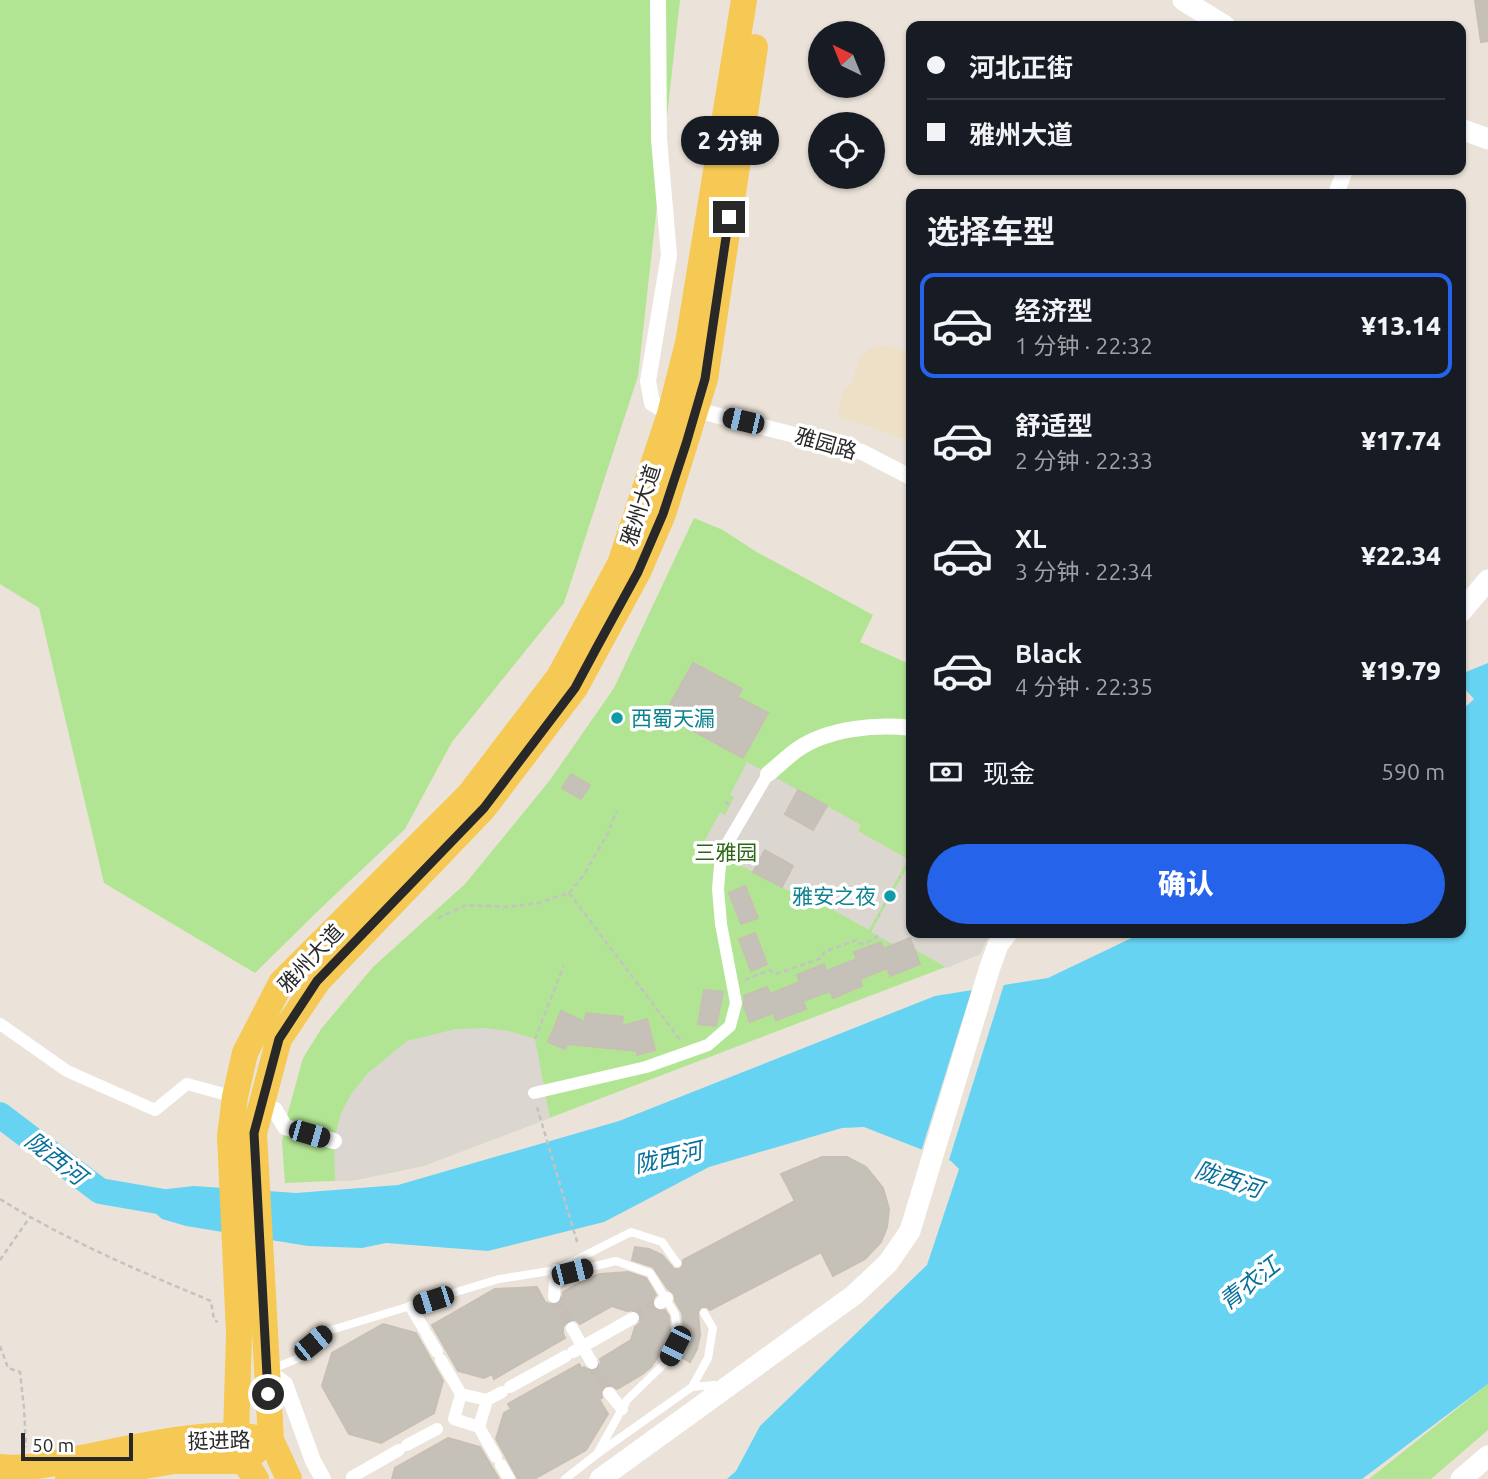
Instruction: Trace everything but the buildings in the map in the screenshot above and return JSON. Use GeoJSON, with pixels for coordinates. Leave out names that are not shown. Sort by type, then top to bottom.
{"type":"FeatureCollection","features":[{"type":"Feature","properties":{"kind":"main road","name":"雅州大道"},"geometry":{"type":"LineString","coordinates":[[242,1134],[235,1097],[245,1053],[281,984],[469,795],[559,677],[621,564],[670,414],[688,343],[744,0]]}},
{"type":"Feature","properties":{"kind":"main road","name":"雅州大道"},"geometry":{"type":"LineString","coordinates":[[242,1134],[261,1105],[279,1039],[317,981],[484,808],[575,688],[638,572],[663,514],[705,379],[762,0]]}},
{"type":"Feature","properties":{"kind":"main road"},"geometry":{"type":"LineString","coordinates":[[242,1134],[246,1318],[236,1435],[250,1470]]}},
{"type":"Feature","properties":{"kind":"main road"},"geometry":{"type":"LineString","coordinates":[[246,1318],[267,1370],[271,1440],[289,1479]]}},
{"type":"Feature","properties":{"kind":"main road","name":"挺进路"},"geometry":{"type":"LineString","coordinates":[[0,1467],[45,1466],[172,1442],[236,1435],[271,1440],[250,1470],[174,1461],[68,1479]]}},
{"type":"Feature","properties":{"kind":"street"},"geometry":{"type":"LineString","coordinates":[[658,0],[659,139],[668,255],[648,381],[652,403],[670,414]]}},
{"type":"Feature","properties":{"kind":"street"},"geometry":{"type":"LineString","coordinates":[[1183,0],[1217,21]]}},
{"type":"Feature","properties":{"kind":"street"},"geometry":{"type":"LineString","coordinates":[[1466,131],[1488,139]]}},
{"type":"Feature","properties":{"kind":"street","name":"雅园路"},"geometry":{"type":"LineString","coordinates":[[696,410],[862,452],[906,475]]}},
{"type":"Feature","properties":{"kind":"street"},"geometry":{"type":"LineString","coordinates":[[1466,606],[1488,580]]}},
{"type":"Feature","properties":{"kind":"street"},"geometry":{"type":"LineString","coordinates":[[534,1093],[646,1068],[708,1045],[730,1026],[736,1003],[720,912],[718,889],[721,854],[768,774],[799,748],[814,740],[840,732],[877,727],[906,728]]}},
{"type":"Feature","properties":{"kind":"street"},"geometry":{"type":"LineString","coordinates":[[600,1479],[854,1295],[888,1263],[910,1231],[990,967],[1003,938]]}},
{"type":"Feature","properties":{"kind":"street"},"geometry":{"type":"LineString","coordinates":[[0,1024],[67,1072],[155,1110],[187,1084],[235,1097]]}},
{"type":"Feature","properties":{"kind":"street"},"geometry":{"type":"LineString","coordinates":[[261,1105],[275,1110],[285,1127],[334,1141]]}},
{"type":"Feature","properties":{"kind":"street"},"geometry":{"type":"LineString","coordinates":[[554,1297],[556,1270]]}},
{"type":"Feature","properties":{"kind":"street"},"geometry":{"type":"LineString","coordinates":[[411,1307],[461,1394],[454,1419]]}},
{"type":"Feature","properties":{"kind":"street"},"geometry":{"type":"LineString","coordinates":[[461,1394],[487,1400],[633,1318]]}},
{"type":"Feature","properties":{"kind":"street"},"geometry":{"type":"LineString","coordinates":[[572,1328],[574,1351]]}},
{"type":"Feature","properties":{"kind":"street"},"geometry":{"type":"LineString","coordinates":[[574,1351],[592,1363]]}},
{"type":"Feature","properties":{"kind":"street"},"geometry":{"type":"LineString","coordinates":[[267,1370],[285,1384],[313,1461],[323,1479]]}},
{"type":"Feature","properties":{"kind":"street"},"geometry":{"type":"LineString","coordinates":[[609,1393],[622,1409]]}},
{"type":"Feature","properties":{"kind":"street"},"geometry":{"type":"LineString","coordinates":[[479,1427],[487,1400]]}},
{"type":"Feature","properties":{"kind":"street"},"geometry":{"type":"LineString","coordinates":[[352,1477],[454,1419],[479,1427],[509,1479]]}},
{"type":"Feature","properties":{"kind":"street"},"geometry":{"type":"LineString","coordinates":[[1461,1479],[1488,1456]]}},
{"type":"Feature","properties":{"kind":"lane"},"geometry":{"type":"LineString","coordinates":[[556,1270],[631,1232],[662,1242],[677,1263]]}},
{"type":"Feature","properties":{"kind":"lane"},"geometry":{"type":"LineString","coordinates":[[267,1370],[304,1356],[313,1343],[328,1331],[499,1279],[556,1270],[572,1272],[616,1261],[650,1273],[664,1301],[675,1314],[677,1330],[675,1346],[667,1361],[627,1400],[597,1454]]}},
{"type":"Feature","properties":{"kind":"lane"},"geometry":{"type":"LineString","coordinates":[[565,1479],[692,1387],[708,1358],[713,1328],[704,1313]]}},
{"type":"Feature","properties":{"kind":"lane"},"geometry":{"type":"LineString","coordinates":[[692,1387],[714,1385],[725,1390]]}},
{"type":"Feature","properties":{"kind":"path"},"geometry":{"type":"LineString","coordinates":[[725,802],[730,806]]}},
{"type":"Feature","properties":{"kind":"path"},"geometry":{"type":"LineString","coordinates":[[438,918],[466,905],[508,907],[569,893],[583,876],[607,835],[617,810]]}},
{"type":"Feature","properties":{"kind":"path"},"geometry":{"type":"LineString","coordinates":[[569,893],[690,1052]]}},
{"type":"Feature","properties":{"kind":"path"},"geometry":{"type":"LineString","coordinates":[[732,985],[770,970],[776,974],[822,958],[824,952],[856,940],[861,944],[878,936]]}},
{"type":"Feature","properties":{"kind":"path"},"geometry":{"type":"LineString","coordinates":[[535,1039],[564,965]]}},
{"type":"Feature","properties":{"kind":"path"},"geometry":{"type":"LineString","coordinates":[[540,1120],[576,1241]]}},
{"type":"Feature","properties":{"kind":"path"},"geometry":{"type":"LineString","coordinates":[[0,1199],[30,1217],[137,1270],[211,1301],[214,1320],[246,1318]]}},
{"type":"Feature","properties":{"kind":"path"},"geometry":{"type":"LineString","coordinates":[[0,1260],[30,1217]]}},
{"type":"Feature","properties":{"kind":"path"},"geometry":{"type":"LineString","coordinates":[[0,1346],[8,1368],[20,1372],[26,1452]]}},
{"type":"Feature","properties":{"kind":"shaded area"},"geometry":{"type":"Polygon","coordinates":[[[877,345],[906,350],[906,441],[837,417],[844,386],[847,387],[853,381],[858,359],[877,345]]]}},
{"type":"Feature","properties":{"kind":"shaded area"},"geometry":{"type":"Polygon","coordinates":[[[747,762],[798,790],[785,814],[813,829],[827,806],[861,825],[858,831],[906,858],[906,863],[869,930],[819,902],[816,906],[782,887],[793,866],[766,851],[753,872],[703,844],[720,812],[725,815],[734,797],[730,795],[747,762]]]}},
{"type":"Feature","properties":{"kind":"shaded area"},"geometry":{"type":"Polygon","coordinates":[[[906,869],[906,938],[988,938],[980,954],[947,968],[914,949],[894,945],[871,932],[906,869]]]}},
{"type":"Feature","properties":{"kind":"shaded area"},"geometry":{"type":"Polygon","coordinates":[[[456,1029],[509,1031],[535,1039],[550,1118],[423,1166],[355,1180],[335,1181],[334,1141],[341,1113],[368,1073],[407,1041],[456,1029]]]}},
{"type":"Feature","properties":{"kind":"green space"},"geometry":{"type":"Polygon","coordinates":[[[0,0],[680,0],[638,376],[564,603],[452,742],[405,829],[255,973],[104,883],[39,608],[0,584],[0,0]]]}},
{"type":"Feature","properties":{"kind":"green space","name":"三雅园"},"geometry":{"type":"Polygon","coordinates":[[[694,518],[723,530],[755,551],[873,615],[860,642],[906,662],[906,938],[988,938],[980,954],[423,1166],[355,1180],[285,1183],[282,1141],[287,1116],[303,1058],[321,1029],[373,967],[465,884],[550,780],[614,688],[694,518]]]}},
{"type":"Feature","properties":{"kind":"green space"},"geometry":{"type":"Polygon","coordinates":[[[1488,1384],[1488,1430],[1431,1479],[1369,1479],[1488,1384]]]}},
{"type":"Feature","properties":{"kind":"water","name":"青衣江"},"geometry":{"type":"Polygon","coordinates":[[[1488,663],[1488,1384],[1362,1479],[727,1479],[736,1471],[760,1426],[927,1265],[959,1169],[951,1161],[864,1127],[842,1128],[709,1167],[604,1222],[488,1251],[386,1243],[362,1248],[308,1246],[186,1226],[162,1219],[142,1201],[167,1189],[194,1186],[296,1193],[398,1185],[619,1121],[935,996],[1048,978],[1132,938],[1466,938],[1466,706],[1474,699],[1466,690],[1466,672],[1488,663]]]}},
{"type":"Feature","properties":{"kind":"pier"},"geometry":{"type":"Polygon","coordinates":[[[1005,981],[948,1163],[921,1152],[973,986],[1005,981]]]}},
{"type":"Feature","properties":{"kind":"waterway","name":"陇西河"},"geometry":{"type":"LineString","coordinates":[[0,1115],[100,1191],[181,1205]]}},
{"type":"Feature","properties":{"kind":"tunnel"},"geometry":{"type":"LineString","coordinates":[[554,1297],[572,1328]]}},
{"type":"Feature","properties":{"kind":"tunnel"},"geometry":{"type":"LineString","coordinates":[[633,1318],[660,1303]]}},
{"type":"Feature","properties":{"kind":"tunnel"},"geometry":{"type":"LineString","coordinates":[[592,1363],[609,1393]]}},
{"type":"Feature","properties":{"kind":"place","name":"西蜀天漏"},"geometry":{"type":"Point","coordinates":[617,718]}},
{"type":"Feature","properties":{"kind":"place","name":"雅安之夜"},"geometry":{"type":"Point","coordinates":[890,896]}},
{"type":"Feature","properties":{"kind":"route"},"geometry":{"type":"LineString","coordinates":[[268,1394],[254,1133],[279,1039],[317,981],[484,808],[575,688],[638,572],[663,514],[686,444],[705,379],[729,217]]}}]}
